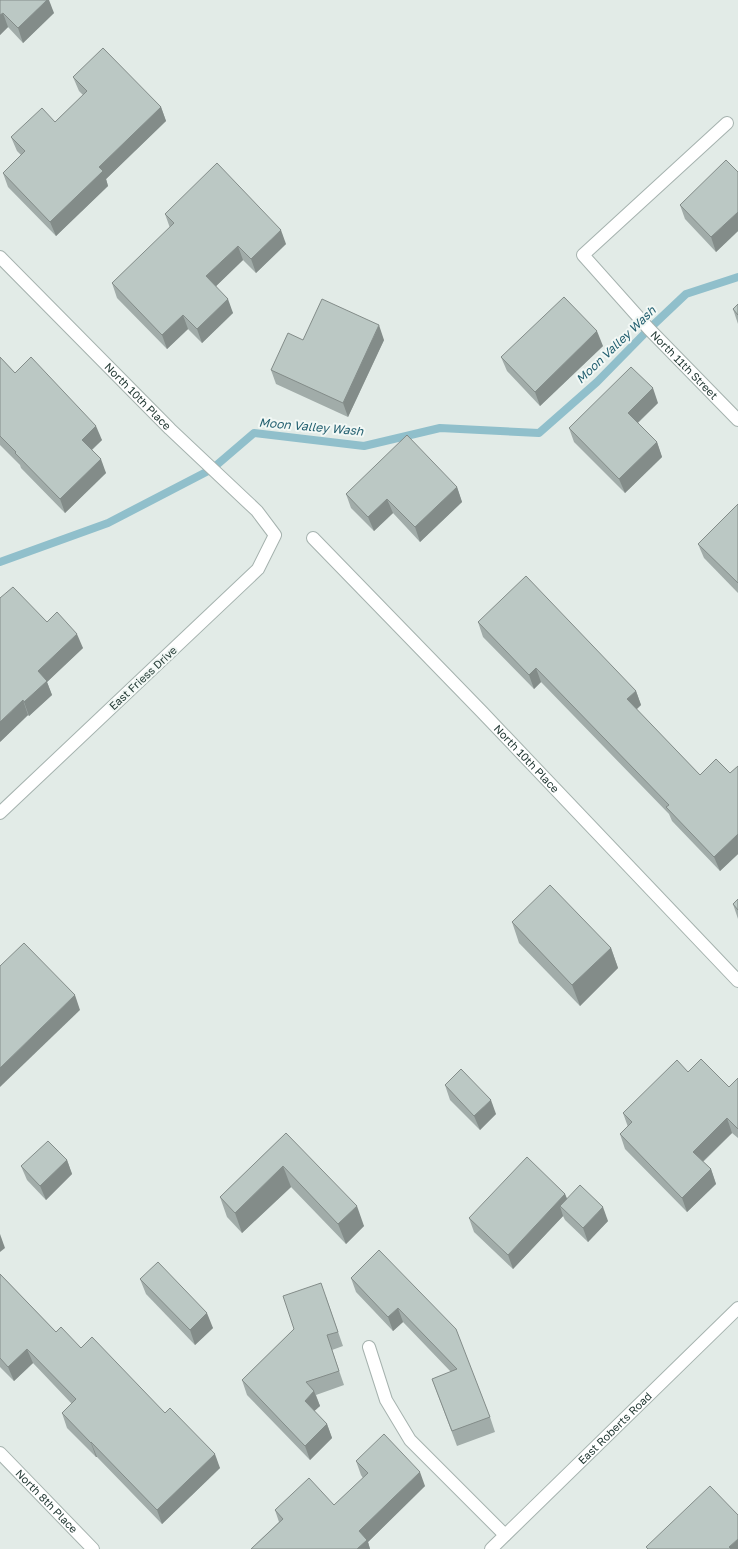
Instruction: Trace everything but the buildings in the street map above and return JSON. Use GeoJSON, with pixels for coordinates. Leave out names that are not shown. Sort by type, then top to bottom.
{"type":"FeatureCollection","features":[{"type":"Feature","properties":{"kind":"street","name":"North 11th Street"},"geometry":{"type":"LineString","coordinates":[[727,123],[584,256],[649,328],[738,420]]}},
{"type":"Feature","properties":{"kind":"street","name":"North 10th Place"},"geometry":{"type":"LineString","coordinates":[[0,257],[170,429],[257,512],[275,536]]}},
{"type":"Feature","properties":{"kind":"street","name":"East Friess Drive"},"geometry":{"type":"LineString","coordinates":[[0,813],[258,569],[275,536]]}},
{"type":"Feature","properties":{"kind":"street","name":"North 10th Place"},"geometry":{"type":"LineString","coordinates":[[313,538],[489,719],[738,981]]}},
{"type":"Feature","properties":{"kind":"street","name":"East Roberts Road"},"geometry":{"type":"LineString","coordinates":[[491,1549],[738,1308]]}},
{"type":"Feature","properties":{"kind":"street"},"geometry":{"type":"LineString","coordinates":[[369,1347],[386,1400],[410,1440],[505,1535]]}},
{"type":"Feature","properties":{"kind":"street","name":"North 8th Place"},"geometry":{"type":"LineString","coordinates":[[0,1453],[93,1549]]}},
{"type":"Feature","properties":{"kind":"waterway","name":"Moon Valley Wash"},"geometry":{"type":"LineString","coordinates":[[0,562],[108,523],[212,469],[254,433],[364,446],[440,428],[539,433],[597,382],[686,294],[738,277]]}}]}
